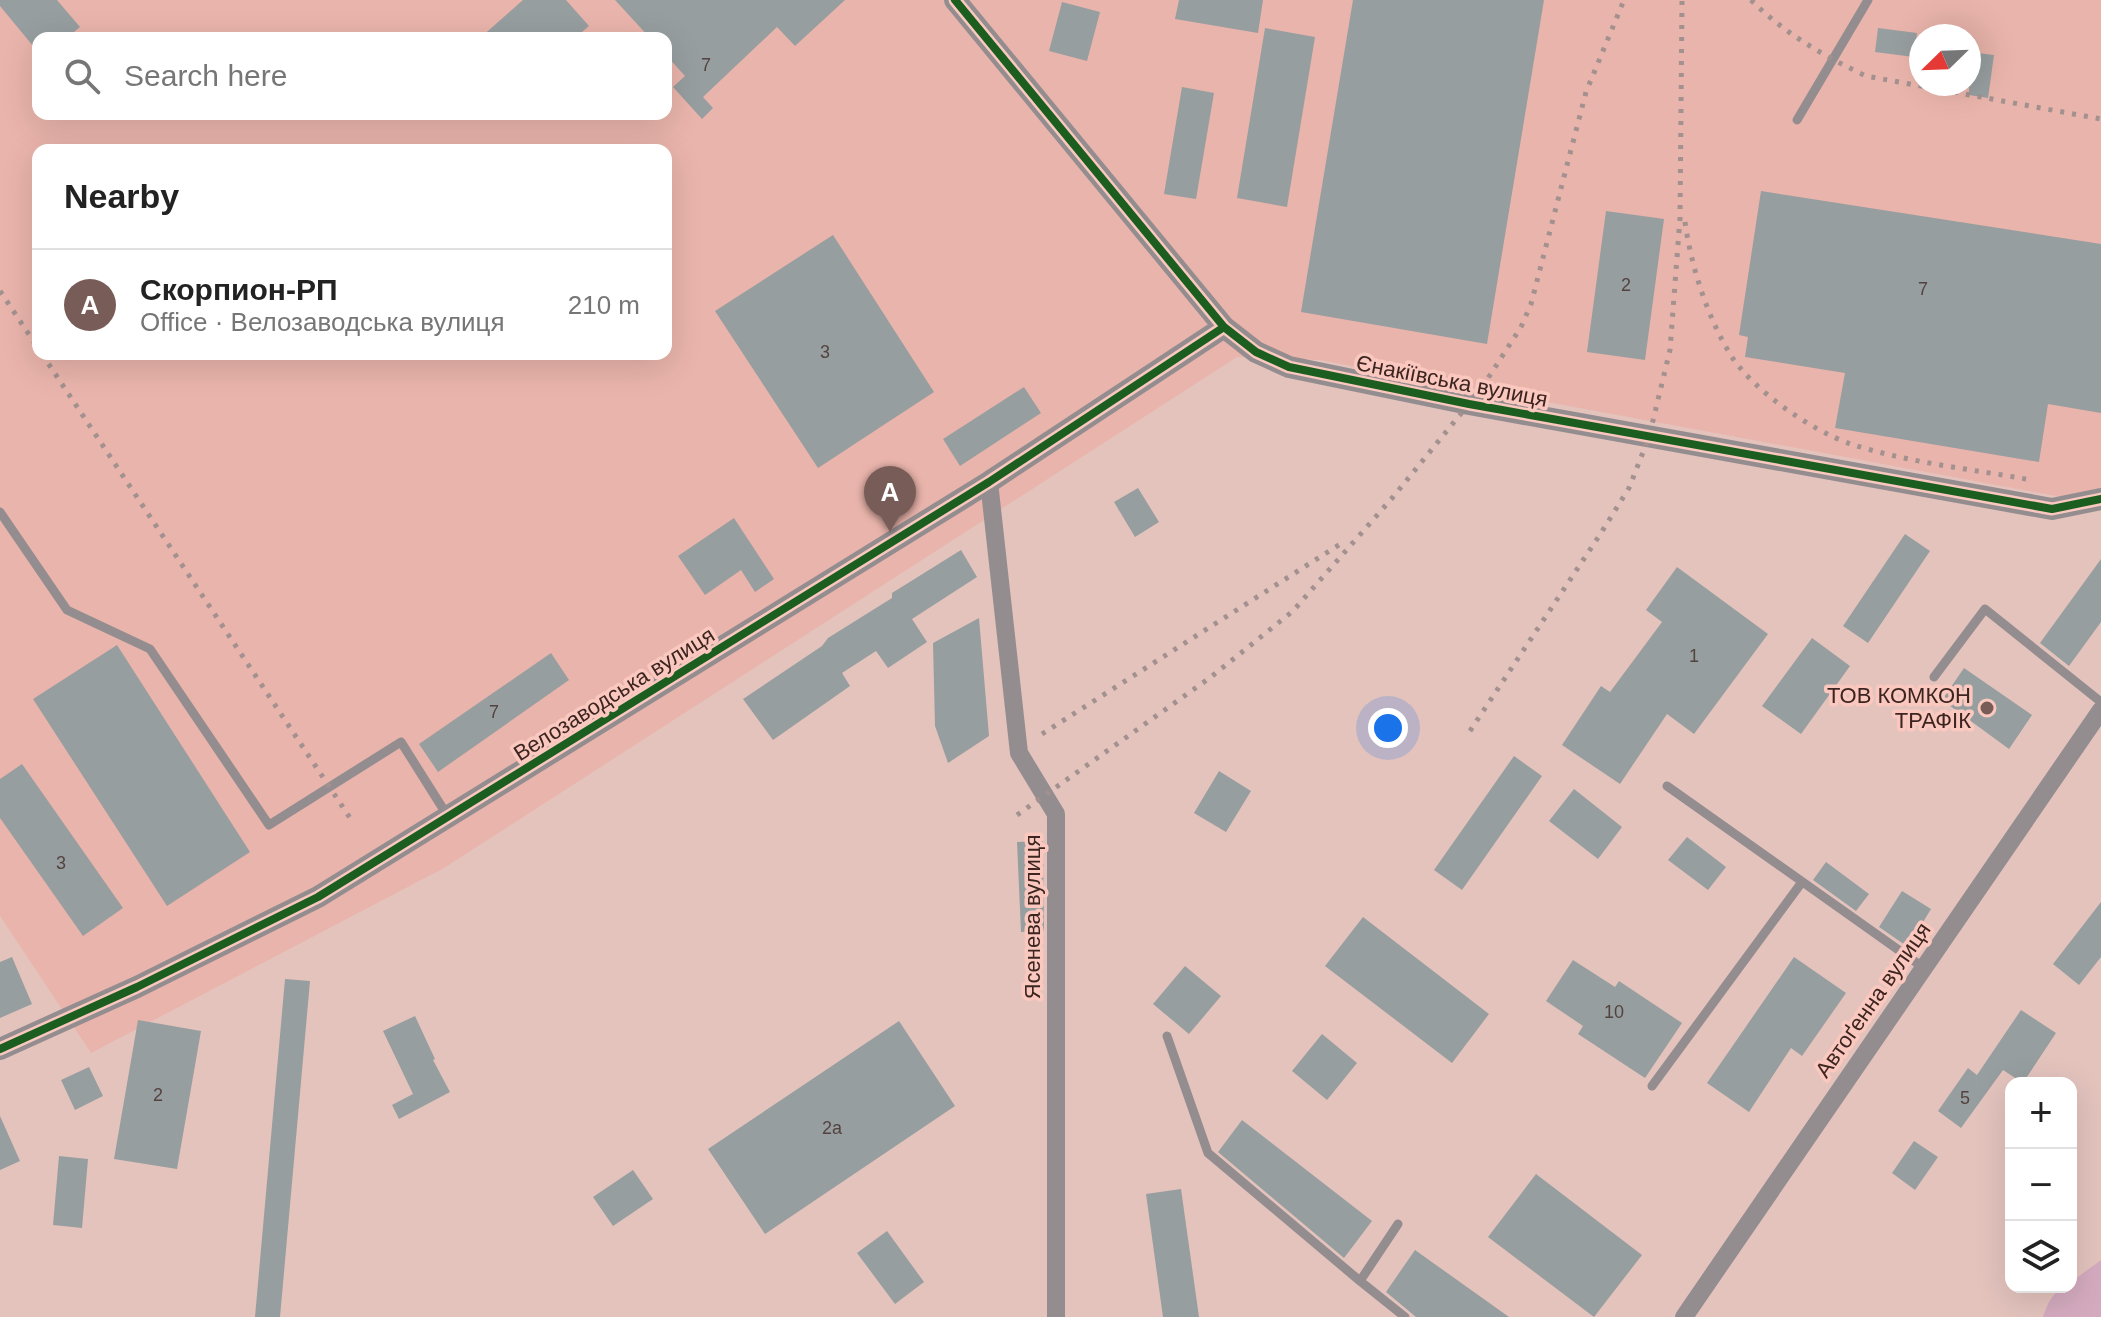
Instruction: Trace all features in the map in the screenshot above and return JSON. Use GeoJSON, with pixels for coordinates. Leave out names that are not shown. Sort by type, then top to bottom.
{"type":"FeatureCollection","features":[{"type":"Feature","properties":{"kind":"street","name":"Єнакіївська вулиця"},"geometry":{"type":"LineString","coordinates":[[955,0],[1224,327],[1256,352],[1289,367],[1469,404],[2052,509],[2101,499]]}},
{"type":"Feature","properties":{"kind":"street","name":"Велозаводська вулиця"},"geometry":{"type":"LineString","coordinates":[[0,1049],[137,987],[318,897],[989,482],[1224,327]]}},
{"type":"Feature","properties":{"kind":"street","name":"Ясенева вулиця"},"geometry":{"type":"LineString","coordinates":[[989,482],[1019,753],[1056,814],[1056,1317]]}},
{"type":"Feature","properties":{"kind":"street","name":"Автоґенна вулиця"},"geometry":{"type":"LineString","coordinates":[[1684,1317],[2101,710]]}},
{"type":"Feature","properties":{"kind":"lane"},"geometry":{"type":"LineString","coordinates":[[1797,120],[1868,0]]}},
{"type":"Feature","properties":{"kind":"lane"},"geometry":{"type":"LineString","coordinates":[[0,512],[67,610],[150,649],[269,825],[401,742],[449,818]]}},
{"type":"Feature","properties":{"kind":"lane"},"geometry":{"type":"LineString","coordinates":[[1934,677],[1985,609],[2101,702]]}},
{"type":"Feature","properties":{"kind":"lane"},"geometry":{"type":"LineString","coordinates":[[1667,786],[1924,968]]}},
{"type":"Feature","properties":{"kind":"lane"},"geometry":{"type":"LineString","coordinates":[[1652,1086],[1802,882]]}},
{"type":"Feature","properties":{"kind":"lane"},"geometry":{"type":"LineString","coordinates":[[1167,1036],[1208,1153],[1405,1317]]}},
{"type":"Feature","properties":{"kind":"lane"},"geometry":{"type":"LineString","coordinates":[[1360,1281],[1398,1224]]}},
{"type":"Feature","properties":{"kind":"shaded area"},"geometry":{"type":"Polygon","coordinates":[[[0,0],[2101,0],[2101,489],[2067,498],[1320,360],[1237,357],[444,868],[91,1053],[0,916],[0,0]]]}},
{"type":"Feature","properties":{"kind":"shaded area"},"geometry":{"type":"Polygon","coordinates":[[[2101,1260],[2101,1317],[2043,1317],[2056,1293],[2077,1293],[2077,1278],[2101,1260]]]}},
{"type":"Feature","properties":{"kind":"building"},"geometry":{"type":"Polygon","coordinates":[[[0,0],[57,0],[80,27],[74,32],[32,32],[32,45],[0,6],[0,0]]]}},
{"type":"Feature","properties":{"kind":"building"},"geometry":{"type":"Polygon","coordinates":[[[523,0],[566,0],[589,26],[582,32],[487,32],[523,0]]]}},
{"type":"Feature","properties":{"kind":"building"},"geometry":{"type":"Polygon","coordinates":[[[615,0],[845,0],[795,46],[777,27],[703,97],[713,108],[702,119],[673,87],[685,76],[672,62],[672,32],[644,32],[615,0]]]}},
{"type":"Feature","properties":{"kind":"building"},"geometry":{"type":"Polygon","coordinates":[[[1179,0],[1263,0],[1258,33],[1175,19],[1179,0]]]}},
{"type":"Feature","properties":{"kind":"building"},"geometry":{"type":"Polygon","coordinates":[[[1353,0],[1544,0],[1487,344],[1301,312],[1353,0]]]}},
{"type":"Feature","properties":{"kind":"building"},"geometry":{"type":"Polygon","coordinates":[[[1062,2],[1100,12],[1087,61],[1049,51],[1062,2]]]}},
{"type":"Feature","properties":{"kind":"building"},"geometry":{"type":"Polygon","coordinates":[[[1265,28],[1315,37],[1287,207],[1237,198],[1265,28]]]}},
{"type":"Feature","properties":{"kind":"building"},"geometry":{"type":"Polygon","coordinates":[[[1878,28],[1909,32],[1909,56],[1875,52],[1878,28]]]}},
{"type":"Feature","properties":{"kind":"building"},"geometry":{"type":"Polygon","coordinates":[[[1981,53],[1994,55],[1988,98],[1975,96],[1981,96],[1981,53]]]}},
{"type":"Feature","properties":{"kind":"building"},"geometry":{"type":"Polygon","coordinates":[[[1182,87],[1214,93],[1196,199],[1164,194],[1182,87]]]}},
{"type":"Feature","properties":{"kind":"building"},"geometry":{"type":"Polygon","coordinates":[[[1761,191],[2101,244],[2101,413],[2048,404],[2039,462],[1835,428],[1845,373],[1745,357],[1748,337],[1739,335],[1761,191]]]}},
{"type":"Feature","properties":{"kind":"building"},"geometry":{"type":"Polygon","coordinates":[[[1606,211],[1664,219],[1645,360],[1587,352],[1606,211]]]}},
{"type":"Feature","properties":{"kind":"building"},"geometry":{"type":"Polygon","coordinates":[[[833,235],[934,392],[818,468],[715,311],[833,235]]]}},
{"type":"Feature","properties":{"kind":"building"},"geometry":{"type":"Polygon","coordinates":[[[1024,387],[1041,413],[960,466],[943,439],[1024,387]]]}},
{"type":"Feature","properties":{"kind":"building"},"geometry":{"type":"Polygon","coordinates":[[[1138,488],[1159,522],[1135,537],[1114,502],[1138,488]]]}},
{"type":"Feature","properties":{"kind":"building"},"geometry":{"type":"Polygon","coordinates":[[[734,518],[774,579],[755,592],[741,570],[705,595],[678,556],[734,518]]]}},
{"type":"Feature","properties":{"kind":"building"},"geometry":{"type":"Polygon","coordinates":[[[1905,534],[1930,551],[1868,643],[1843,626],[1905,534]]]}},
{"type":"Feature","properties":{"kind":"building"},"geometry":{"type":"Polygon","coordinates":[[[961,550],[977,577],[912,619],[927,642],[888,668],[876,651],[842,673],[850,686],[773,740],[743,699],[822,646],[828,638],[892,598],[892,593],[961,550]]]}},
{"type":"Feature","properties":{"kind":"building"},"geometry":{"type":"Polygon","coordinates":[[[2101,559],[2101,622],[2069,666],[2040,643],[2101,559]]]}},
{"type":"Feature","properties":{"kind":"building"},"geometry":{"type":"Polygon","coordinates":[[[1677,567],[1768,634],[1694,734],[1667,714],[1620,784],[1562,745],[1601,686],[1610,692],[1662,622],[1646,610],[1677,567]]]}},
{"type":"Feature","properties":{"kind":"building"},"geometry":{"type":"Polygon","coordinates":[[[979,618],[989,736],[948,763],[935,726],[933,643],[979,618]]]}},
{"type":"Feature","properties":{"kind":"building"},"geometry":{"type":"Polygon","coordinates":[[[1812,638],[1850,666],[1801,734],[1762,706],[1812,638]]]}},
{"type":"Feature","properties":{"kind":"building"},"geometry":{"type":"Polygon","coordinates":[[[117,645],[250,852],[167,906],[33,699],[117,645]]]}},
{"type":"Feature","properties":{"kind":"building"},"geometry":{"type":"Polygon","coordinates":[[[551,653],[569,680],[438,772],[419,744],[551,653]]]}},
{"type":"Feature","properties":{"kind":"building","name":"ТОВ КОМКОН ТРАФІК"},"geometry":{"type":"Polygon","coordinates":[[[1964,668],[2032,715],[2009,749],[1942,700],[1964,668]]]}},
{"type":"Feature","properties":{"kind":"building"},"geometry":{"type":"Polygon","coordinates":[[[1514,756],[1542,776],[1462,890],[1434,870],[1514,756]]]}},
{"type":"Feature","properties":{"kind":"building"},"geometry":{"type":"Polygon","coordinates":[[[22,764],[123,908],[83,936],[0,818],[0,779],[22,764]]]}},
{"type":"Feature","properties":{"kind":"building"},"geometry":{"type":"Polygon","coordinates":[[[1219,771],[1251,791],[1226,832],[1194,813],[1219,771]]]}},
{"type":"Feature","properties":{"kind":"building"},"geometry":{"type":"Polygon","coordinates":[[[1574,789],[1622,827],[1598,859],[1549,821],[1574,789]]]}},
{"type":"Feature","properties":{"kind":"building"},"geometry":{"type":"Polygon","coordinates":[[[1687,837],[1726,867],[1708,890],[1668,860],[1687,837]]]}},
{"type":"Feature","properties":{"kind":"building"},"geometry":{"type":"Polygon","coordinates":[[[1043,841],[1044,931],[1021,932],[1017,842],[1043,841]]]}},
{"type":"Feature","properties":{"kind":"building"},"geometry":{"type":"Polygon","coordinates":[[[1826,862],[1869,894],[1856,911],[1813,880],[1826,862]]]}},
{"type":"Feature","properties":{"kind":"building"},"geometry":{"type":"Polygon","coordinates":[[[1902,891],[1931,909],[1908,947],[1879,927],[1902,891]]]}},
{"type":"Feature","properties":{"kind":"building"},"geometry":{"type":"Polygon","coordinates":[[[2101,902],[2101,957],[2079,985],[2053,964],[2101,902]]]}},
{"type":"Feature","properties":{"kind":"building"},"geometry":{"type":"Polygon","coordinates":[[[1363,917],[1489,1014],[1452,1063],[1325,966],[1363,917]]]}},
{"type":"Feature","properties":{"kind":"building"},"geometry":{"type":"Polygon","coordinates":[[[12,957],[32,1004],[0,1018],[0,962],[12,957]]]}},
{"type":"Feature","properties":{"kind":"building"},"geometry":{"type":"Polygon","coordinates":[[[1794,957],[1846,993],[1802,1056],[1791,1048],[1749,1112],[1707,1083],[1794,957]]]}},
{"type":"Feature","properties":{"kind":"building"},"geometry":{"type":"Polygon","coordinates":[[[1573,960],[1615,987],[1619,981],[1682,1023],[1645,1078],[1578,1034],[1583,1026],[1546,1001],[1573,960]]]}},
{"type":"Feature","properties":{"kind":"building"},"geometry":{"type":"Polygon","coordinates":[[[1185,966],[1221,996],[1189,1034],[1153,1004],[1185,966]]]}},
{"type":"Feature","properties":{"kind":"building"},"geometry":{"type":"Polygon","coordinates":[[[285,979],[310,981],[280,1317],[255,1317],[285,979]]]}},
{"type":"Feature","properties":{"kind":"building"},"geometry":{"type":"Polygon","coordinates":[[[2021,1010],[2056,1033],[2027,1077],[2014,1077],[2003,1070],[1961,1128],[1938,1111],[1968,1068],[1977,1075],[2021,1010]]]}},
{"type":"Feature","properties":{"kind":"building"},"geometry":{"type":"Polygon","coordinates":[[[415,1016],[450,1092],[399,1119],[392,1105],[413,1094],[383,1031],[415,1016]]]}},
{"type":"Feature","properties":{"kind":"building"},"geometry":{"type":"Polygon","coordinates":[[[138,1020],[201,1031],[177,1169],[114,1159],[138,1020]]]}},
{"type":"Feature","properties":{"kind":"building"},"geometry":{"type":"Polygon","coordinates":[[[899,1021],[955,1106],[765,1234],[708,1149],[899,1021]]]}},
{"type":"Feature","properties":{"kind":"building"},"geometry":{"type":"Polygon","coordinates":[[[1322,1034],[1357,1063],[1327,1100],[1292,1071],[1322,1034]]]}},
{"type":"Feature","properties":{"kind":"building"},"geometry":{"type":"Polygon","coordinates":[[[89,1067],[103,1096],[75,1110],[61,1080],[89,1067]]]}},
{"type":"Feature","properties":{"kind":"building"},"geometry":{"type":"Polygon","coordinates":[[[0,1116],[20,1161],[0,1170],[0,1116]]]}},
{"type":"Feature","properties":{"kind":"building"},"geometry":{"type":"Polygon","coordinates":[[[1242,1120],[1372,1221],[1344,1258],[1218,1152],[1242,1120]]]}},
{"type":"Feature","properties":{"kind":"building"},"geometry":{"type":"Polygon","coordinates":[[[1914,1141],[1938,1157],[1915,1190],[1892,1173],[1914,1141]]]}},
{"type":"Feature","properties":{"kind":"building"},"geometry":{"type":"Polygon","coordinates":[[[59,1156],[88,1159],[82,1228],[53,1225],[59,1156]]]}},
{"type":"Feature","properties":{"kind":"building"},"geometry":{"type":"Polygon","coordinates":[[[633,1170],[653,1199],[613,1226],[593,1197],[633,1170]]]}},
{"type":"Feature","properties":{"kind":"building"},"geometry":{"type":"Polygon","coordinates":[[[1536,1174],[1642,1255],[1594,1317],[1488,1237],[1536,1174]]]}},
{"type":"Feature","properties":{"kind":"building"},"geometry":{"type":"Polygon","coordinates":[[[1181,1189],[1199,1317],[1163,1317],[1146,1194],[1181,1189]]]}},
{"type":"Feature","properties":{"kind":"building"},"geometry":{"type":"Polygon","coordinates":[[[887,1231],[924,1282],[895,1304],[857,1253],[887,1231]]]}},
{"type":"Feature","properties":{"kind":"building"},"geometry":{"type":"Polygon","coordinates":[[[1415,1250],[1509,1317],[1416,1317],[1386,1292],[1415,1250]]]}},
{"type":"Feature","properties":{"kind":"railway"},"geometry":{"type":"LineString","coordinates":[[1017,815],[1211,677],[1293,611],[1393,497],[1481,389],[1521,327],[1531,304],[1586,92],[1624,0]]}},
{"type":"Feature","properties":{"kind":"railway"},"geometry":{"type":"LineString","coordinates":[[1470,731],[1629,488],[1649,437],[1670,350],[1680,218],[1682,0]]}},
{"type":"Feature","properties":{"kind":"railway"},"geometry":{"type":"LineString","coordinates":[[1751,0],[1806,43],[1866,76],[2101,119]]}},
{"type":"Feature","properties":{"kind":"railway"},"geometry":{"type":"LineString","coordinates":[[1685,222],[1691,256],[1714,324],[1740,368],[1784,408],[1819,430],[1873,451],[2031,480]]}},
{"type":"Feature","properties":{"kind":"railway"},"geometry":{"type":"LineString","coordinates":[[0,291],[32,339]]}},
{"type":"Feature","properties":{"kind":"railway"},"geometry":{"type":"LineString","coordinates":[[46,360],[350,818]]}},
{"type":"Feature","properties":{"kind":"railway"},"geometry":{"type":"LineString","coordinates":[[1042,734],[1345,541]]}},
{"type":"Feature","properties":{"kind":"cycle path"},"geometry":{"type":"LineString","coordinates":[[955,0],[1224,327],[1256,352],[1289,367],[1469,404],[2052,509],[2101,499]]}},
{"type":"Feature","properties":{"kind":"cycle path"},"geometry":{"type":"LineString","coordinates":[[0,1049],[137,987],[318,897],[989,482],[1224,327]]}},
{"type":"Feature","properties":{"kind":"place","name":"Скорпион-РП"},"geometry":{"type":"Point","coordinates":[890,532]}},
{"type":"Feature","properties":{"kind":"place","name":"ТОВ КОМКОН ТРАФІК"},"geometry":{"type":"Point","coordinates":[1987,708]}}]}
